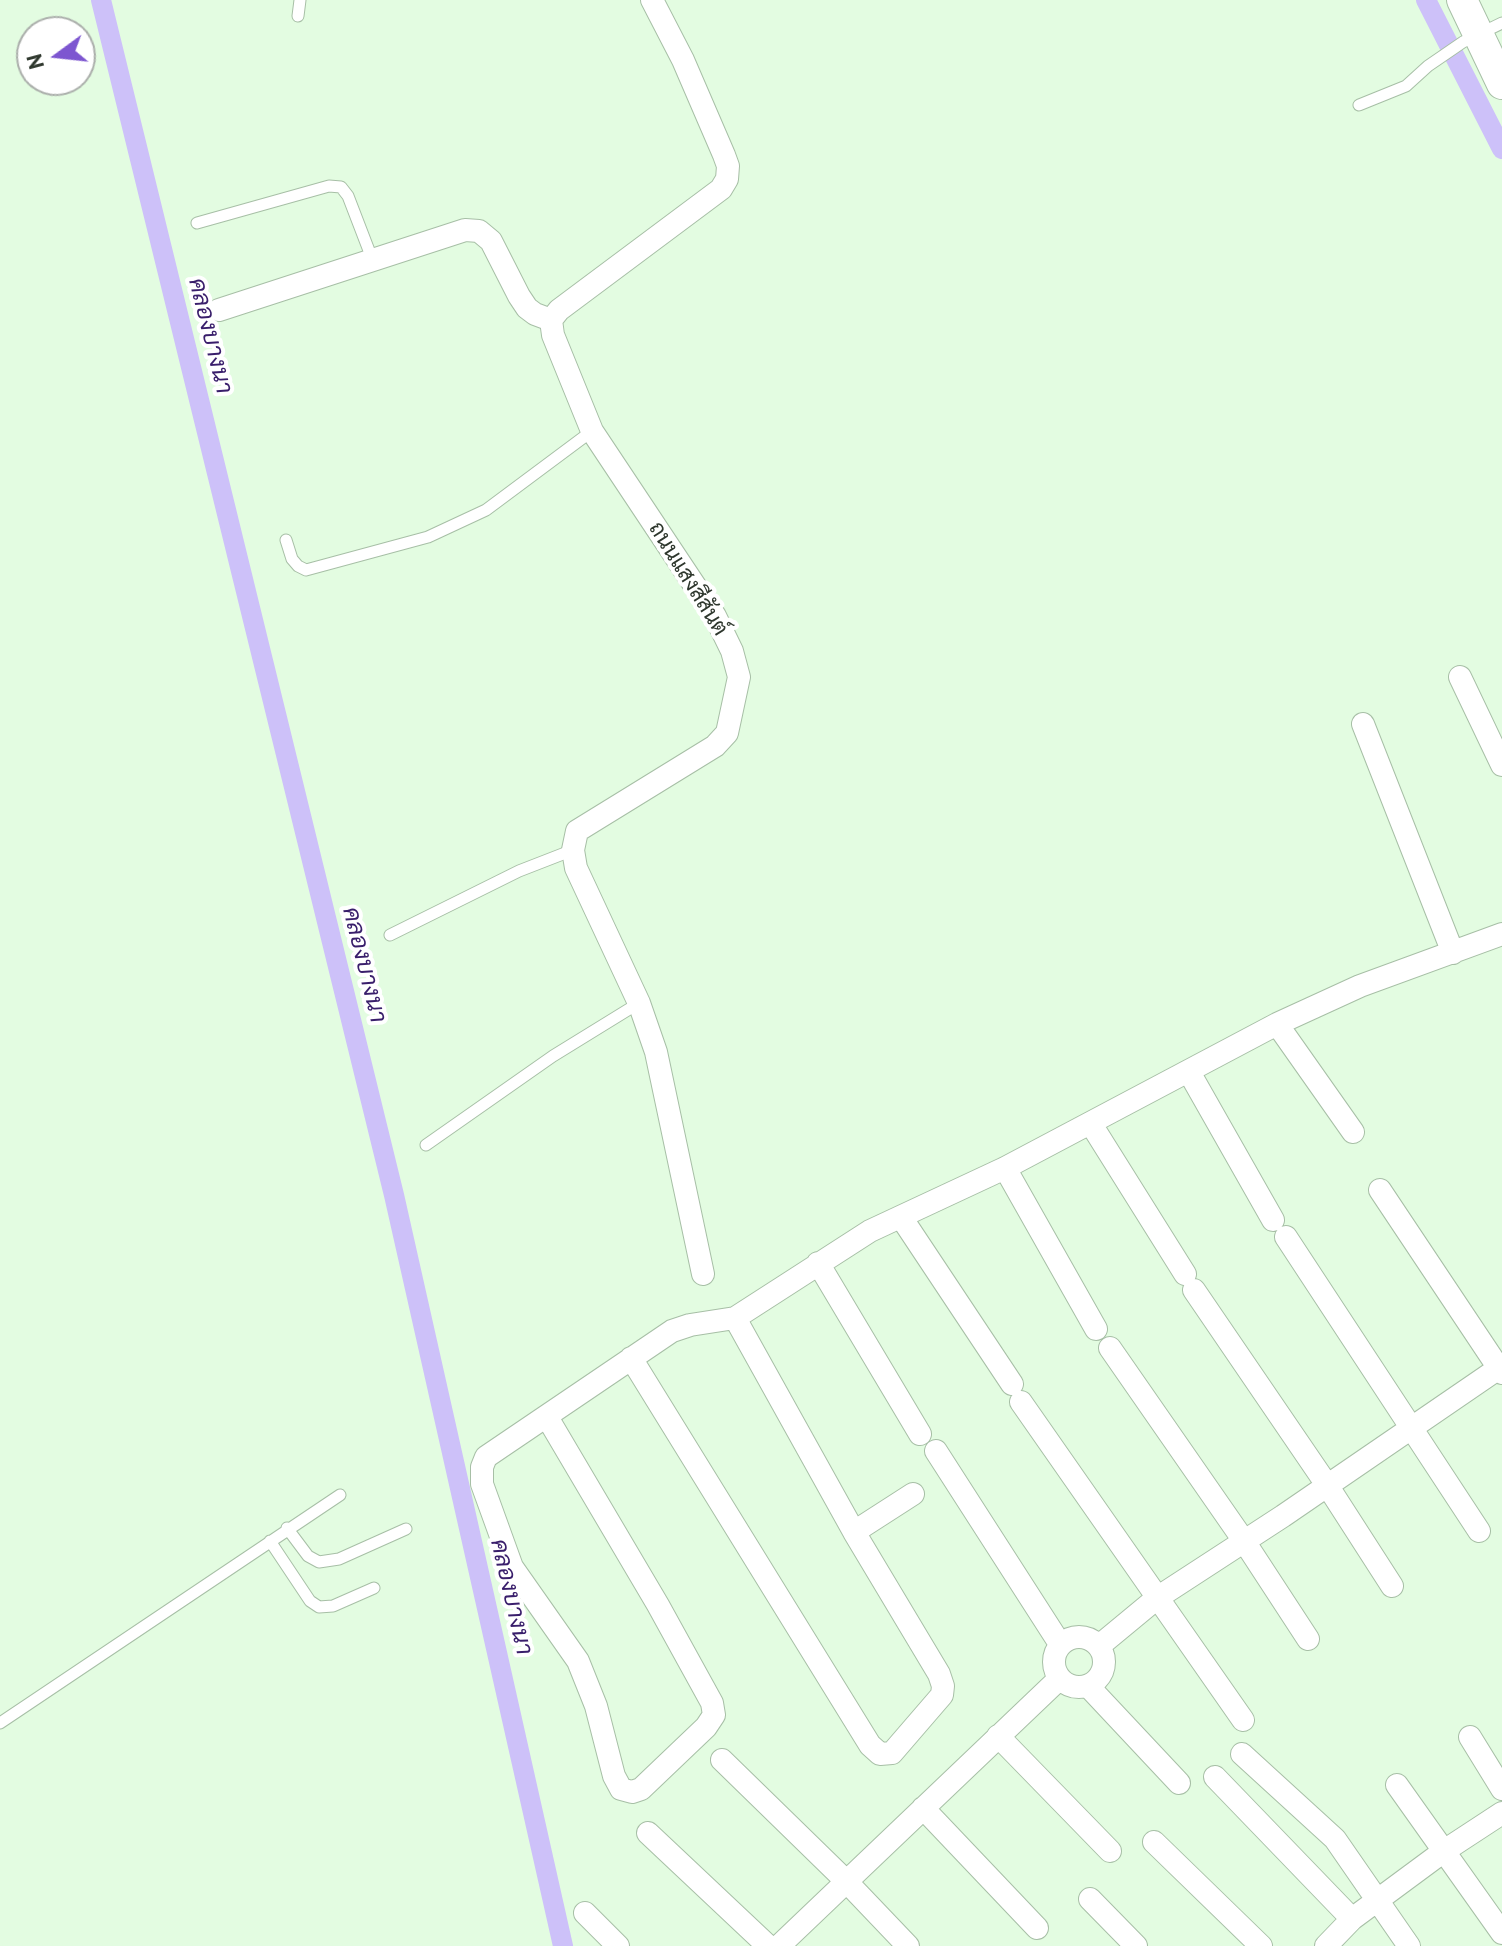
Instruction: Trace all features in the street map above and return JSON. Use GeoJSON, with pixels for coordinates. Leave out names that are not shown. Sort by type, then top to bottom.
{"type":"FeatureCollection","features":[{"type":"Feature","properties":{"kind":"street"},"geometry":{"type":"LineString","coordinates":[[219,310],[465,230],[479,231],[491,241],[527,308],[551,320],[559,310],[721,189],[727,179],[728,166],[724,155],[683,60],[652,0]]}},
{"type":"Feature","properties":{"kind":"street"},"geometry":{"type":"LineString","coordinates":[[1462,0],[1481,34],[1502,84]]}},
{"type":"Feature","properties":{"kind":"street","name":"ถนนแสงสีสันต์"},"geometry":{"type":"LineString","coordinates":[[551,320],[553,335],[592,431],[715,616],[732,651],[739,677],[727,733],[715,746],[577,831],[573,850]]}},
{"type":"Feature","properties":{"kind":"street"},"geometry":{"type":"LineString","coordinates":[[1460,677],[1502,765]]}},
{"type":"Feature","properties":{"kind":"street"},"geometry":{"type":"LineString","coordinates":[[1363,724],[1453,953]]}},
{"type":"Feature","properties":{"kind":"street"},"geometry":{"type":"LineString","coordinates":[[573,850],[576,868],[639,1003],[656,1052],[703,1274]]}},
{"type":"Feature","properties":{"kind":"street"},"geometry":{"type":"LineString","coordinates":[[547,1417],[712,1703],[714,1715],[706,1727],[641,1789],[632,1792],[621,1789],[614,1776],[596,1706],[578,1661],[512,1567],[482,1484],[482,1467],[486,1457],[672,1331],[735,1318],[870,1231],[1005,1168],[1277,1024],[1360,986],[1502,934]]}},
{"type":"Feature","properties":{"kind":"street"},"geometry":{"type":"LineString","coordinates":[[1277,1024],[1353,1132]]}},
{"type":"Feature","properties":{"kind":"street"},"geometry":{"type":"LineString","coordinates":[[1189,1072],[1279,1228],[1479,1531]]}},
{"type":"Feature","properties":{"kind":"street"},"geometry":{"type":"LineString","coordinates":[[1091,1124],[1190,1282],[1392,1586]]}},
{"type":"Feature","properties":{"kind":"street"},"geometry":{"type":"LineString","coordinates":[[1005,1168],[1096,1329]]}},
{"type":"Feature","properties":{"kind":"street"},"geometry":{"type":"LineString","coordinates":[[1099,1646],[1157,1598],[1501,1369],[1380,1190]]}},
{"type":"Feature","properties":{"kind":"street"},"geometry":{"type":"LineString","coordinates":[[901,1217],[1016,1393],[1243,1720]]}},
{"type":"Feature","properties":{"kind":"street"},"geometry":{"type":"LineString","coordinates":[[818,1263],[920,1434]]}},
{"type":"Feature","properties":{"kind":"street"},"geometry":{"type":"LineString","coordinates":[[631,1358],[870,1745],[880,1754],[892,1753],[942,1695],[939,1674],[854,1532],[735,1318]]}},
{"type":"Feature","properties":{"kind":"street"},"geometry":{"type":"LineString","coordinates":[[1110,1348],[1308,1639]]}},
{"type":"Feature","properties":{"kind":"street"},"geometry":{"type":"LineString","coordinates":[[936,1451],[1060,1644]]}},
{"type":"Feature","properties":{"kind":"street"},"geometry":{"type":"LineString","coordinates":[[854,1532],[913,1494]]}},
{"type":"Feature","properties":{"kind":"street"},"geometry":{"type":"LineString","coordinates":[[1077,1636],[1099,1646],[1104,1658],[1100,1675],[1088,1686],[1073,1687],[1059,1679],[1053,1658],[1060,1644],[1077,1636]]}},
{"type":"Feature","properties":{"kind":"street"},"geometry":{"type":"LineString","coordinates":[[779,1946],[1059,1679]]}},
{"type":"Feature","properties":{"kind":"street"},"geometry":{"type":"LineString","coordinates":[[1088,1686],[1179,1783]]}},
{"type":"Feature","properties":{"kind":"street"},"geometry":{"type":"LineString","coordinates":[[998,1736],[1110,1851]]}},
{"type":"Feature","properties":{"kind":"street"},"geometry":{"type":"LineString","coordinates":[[1470,1737],[1502,1789]]}},
{"type":"Feature","properties":{"kind":"street"},"geometry":{"type":"LineString","coordinates":[[1242,1754],[1335,1839],[1409,1946]]}},
{"type":"Feature","properties":{"kind":"street"},"geometry":{"type":"LineString","coordinates":[[722,1760],[908,1946]]}},
{"type":"Feature","properties":{"kind":"street"},"geometry":{"type":"LineString","coordinates":[[1215,1777],[1352,1919]]}},
{"type":"Feature","properties":{"kind":"street"},"geometry":{"type":"LineString","coordinates":[[1397,1785],[1502,1933]]}},
{"type":"Feature","properties":{"kind":"street"},"geometry":{"type":"LineString","coordinates":[[923,1808],[1037,1928]]}},
{"type":"Feature","properties":{"kind":"street"},"geometry":{"type":"LineString","coordinates":[[1326,1946],[1352,1919],[1444,1851],[1502,1813]]}},
{"type":"Feature","properties":{"kind":"street"},"geometry":{"type":"LineString","coordinates":[[648,1833],[768,1946]]}},
{"type":"Feature","properties":{"kind":"street"},"geometry":{"type":"LineString","coordinates":[[1154,1842],[1261,1946]]}},
{"type":"Feature","properties":{"kind":"street"},"geometry":{"type":"LineString","coordinates":[[1090,1899],[1136,1946]]}},
{"type":"Feature","properties":{"kind":"street"},"geometry":{"type":"LineString","coordinates":[[585,1913],[618,1946]]}},
{"type":"Feature","properties":{"kind":"lane"},"geometry":{"type":"LineString","coordinates":[[298,16],[300,0]]}},
{"type":"Feature","properties":{"kind":"lane"},"geometry":{"type":"LineString","coordinates":[[1359,105],[1406,86],[1428,66],[1481,34]]}},
{"type":"Feature","properties":{"kind":"lane"},"geometry":{"type":"LineString","coordinates":[[197,223],[329,186],[341,187],[348,196],[373,261]]}},
{"type":"Feature","properties":{"kind":"lane"},"geometry":{"type":"LineString","coordinates":[[286,540],[292,559],[306,570],[428,537],[486,510],[592,431]]}},
{"type":"Feature","properties":{"kind":"lane"},"geometry":{"type":"LineString","coordinates":[[390,935],[519,871],[573,850]]}},
{"type":"Feature","properties":{"kind":"lane"},"geometry":{"type":"LineString","coordinates":[[426,1145],[553,1056],[639,1003]]}},
{"type":"Feature","properties":{"kind":"lane"},"geometry":{"type":"LineString","coordinates":[[0,1723],[340,1495]]}},
{"type":"Feature","properties":{"kind":"lane"},"geometry":{"type":"LineString","coordinates":[[287,1528],[308,1556],[319,1562],[339,1559],[406,1529]]}},
{"type":"Feature","properties":{"kind":"lane"},"geometry":{"type":"LineString","coordinates":[[270,1541],[310,1601],[319,1607],[333,1606],[374,1588]]}},
{"type":"Feature","properties":{"kind":"waterway","name":"คลองบางนา"},"geometry":{"type":"LineString","coordinates":[[101,0],[394,1195],[563,1946]]}},
{"type":"Feature","properties":{"kind":"waterway"},"geometry":{"type":"LineString","coordinates":[[1426,0],[1502,149]]}}]}
